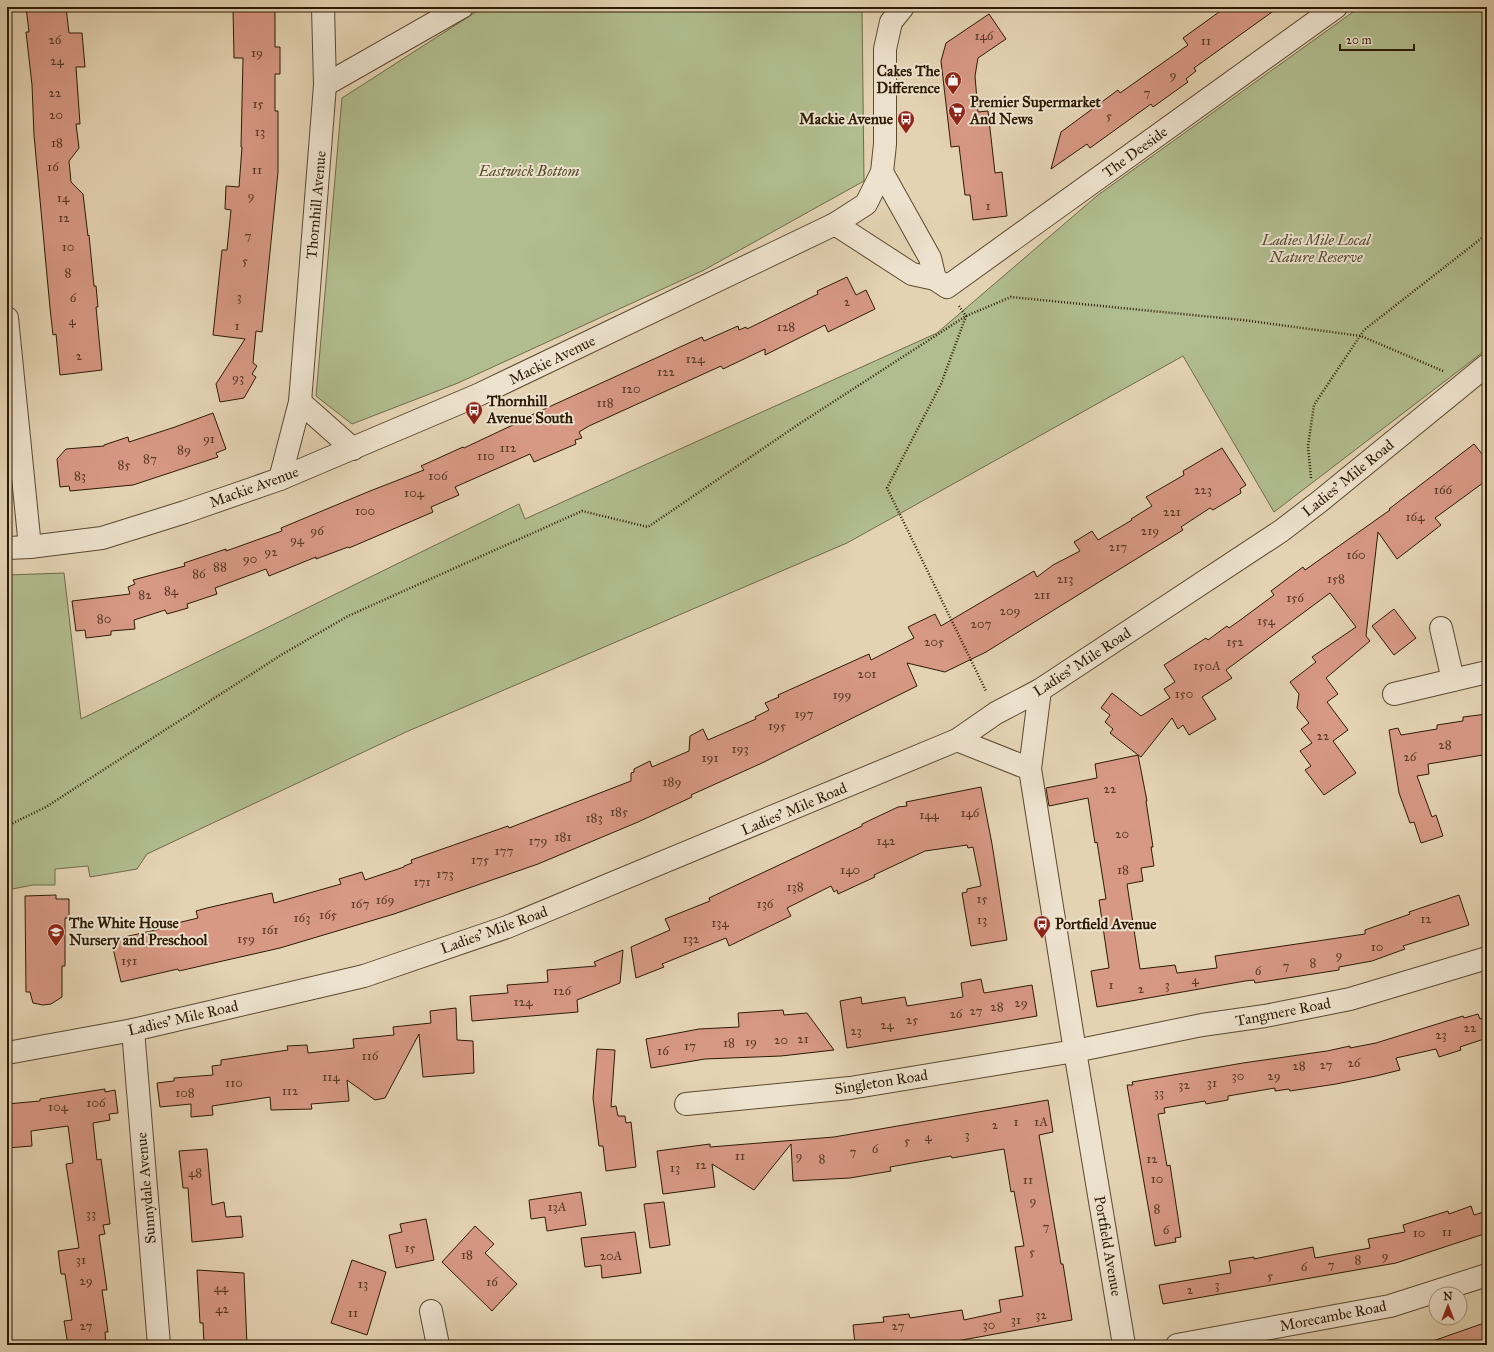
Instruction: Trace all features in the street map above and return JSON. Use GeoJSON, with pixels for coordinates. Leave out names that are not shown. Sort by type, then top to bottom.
{"type":"FeatureCollection","features":[{"type":"Feature","properties":{"kind":"street","name":"Thornhill Avenue"},"geometry":{"type":"LineString","coordinates":[[280,479],[300,402],[325,85],[323,7]]}},
{"type":"Feature","properties":{"kind":"street"},"geometry":{"type":"LineString","coordinates":[[325,85],[462,7]]}},
{"type":"Feature","properties":{"kind":"street","name":"Mackie Avenue"},"geometry":{"type":"LineString","coordinates":[[7,548],[30,547],[102,538],[280,479],[478,395],[834,224],[866,204],[882,172],[885,144],[885,49],[891,22],[903,7]]}},
{"type":"Feature","properties":{"kind":"street","name":"The Deeside"},"geometry":{"type":"LineString","coordinates":[[834,224],[912,274],[935,279],[947,287],[1336,7]]}},
{"type":"Feature","properties":{"kind":"street"},"geometry":{"type":"LineString","coordinates":[[882,172],[930,258],[935,279]]}},
{"type":"Feature","properties":{"kind":"street"},"geometry":{"type":"LineString","coordinates":[[7,318],[30,547]]}},
{"type":"Feature","properties":{"kind":"street","name":"Ladies' Mile Road"},"geometry":{"type":"LineString","coordinates":[[7,1053],[134,1030],[364,976],[507,927],[957,740],[996,713],[1040,690],[1280,531],[1319,502],[1487,365]]}},
{"type":"Feature","properties":{"kind":"street"},"geometry":{"type":"LineString","coordinates":[[300,402],[353,449]]}},
{"type":"Feature","properties":{"kind":"street"},"geometry":{"type":"LineString","coordinates":[[1441,628],[1453,680]]}},
{"type":"Feature","properties":{"kind":"street"},"geometry":{"type":"LineString","coordinates":[[1394,694],[1487,672]]}},
{"type":"Feature","properties":{"kind":"street","name":"Portfield Avenue"},"geometry":{"type":"LineString","coordinates":[[1040,690],[1030,769],[1124,1345]]}},
{"type":"Feature","properties":{"kind":"street"},"geometry":{"type":"LineString","coordinates":[[957,740],[1030,769]]}},
{"type":"Feature","properties":{"kind":"street","name":"Tangmere Road"},"geometry":{"type":"LineString","coordinates":[[1075,1051],[1202,1025],[1265,1016],[1350,999],[1487,958]]}},
{"type":"Feature","properties":{"kind":"street","name":"Sunnydale Avenue"},"geometry":{"type":"LineString","coordinates":[[134,1030],[158,1345]]}},
{"type":"Feature","properties":{"kind":"street","name":"Singleton Road"},"geometry":{"type":"LineString","coordinates":[[686,1104],[850,1088],[1075,1051]]}},
{"type":"Feature","properties":{"kind":"street","name":"Morecambe Road"},"geometry":{"type":"LineString","coordinates":[[1177,1345],[1390,1306],[1487,1275]]}},
{"type":"Feature","properties":{"kind":"street"},"geometry":{"type":"LineString","coordinates":[[431,1311],[438,1345]]}},
{"type":"Feature","properties":{"kind":"path"},"geometry":{"type":"LineString","coordinates":[[1319,502],[1311,483],[1308,446],[1314,405],[1364,330],[1487,234]]}},
{"type":"Feature","properties":{"kind":"path"},"geometry":{"type":"LineString","coordinates":[[7,826],[46,807],[281,655],[348,616],[582,511],[648,527],[799,424],[966,316],[1011,297],[1242,320],[1361,336],[1468,381]]}},
{"type":"Feature","properties":{"kind":"path"},"geometry":{"type":"LineString","coordinates":[[966,316],[941,384],[887,488],[996,713]]}},
{"type":"Feature","properties":{"kind":"green space","name":"Eastwick Bottom"},"geometry":{"type":"Polygon","coordinates":[[[488,7],[862,7],[864,181],[704,270],[458,383],[352,424],[316,396],[342,98],[479,10],[488,7]]]}},
{"type":"Feature","properties":{"kind":"green space","name":"Ladies Mile Local Nature Reserve"},"geometry":{"type":"Polygon","coordinates":[[[1360,7],[1487,7],[1487,349],[1274,512],[1183,356],[847,543],[406,732],[147,854],[137,869],[90,877],[88,866],[55,869],[55,885],[33,885],[7,890],[7,575],[64,573],[81,719],[519,504],[525,519],[937,333],[1098,195],[1360,7]]]}},
{"type":"Feature","properties":{"kind":"building"},"geometry":{"type":"Polygon","coordinates":[[[26,7],[66,7],[69,33],[82,33],[85,67],[76,67],[80,124],[76,124],[79,148],[69,161],[71,182],[83,194],[94,286],[96,286],[98,307],[96,307],[102,370],[60,375],[56,334],[53,335],[50,308],[34,135],[32,85],[26,32],[29,32],[26,7]]]}},
{"type":"Feature","properties":{"kind":"building"},"geometry":{"type":"Polygon","coordinates":[[[233,7],[275,7],[275,47],[280,47],[280,74],[275,74],[275,111],[278,111],[278,172],[262,332],[256,331],[253,363],[257,366],[252,374],[256,377],[244,398],[220,402],[216,384],[245,339],[213,335],[222,250],[227,250],[231,210],[225,209],[226,186],[239,187],[242,147],[243,58],[234,58],[233,7]]]}},
{"type":"Feature","properties":{"kind":"building"},"geometry":{"type":"Polygon","coordinates":[[[1226,7],[1279,7],[1194,68],[1196,71],[1186,79],[1188,82],[1153,107],[1151,104],[1090,148],[1087,144],[1051,169],[1061,132],[1118,90],[1120,93],[1188,45],[1183,38],[1226,7]]]}},
{"type":"Feature","properties":{"kind":"building"},"geometry":{"type":"Polygon","coordinates":[[[989,14],[1006,39],[978,58],[975,76],[978,112],[988,111],[995,173],[1002,172],[1007,216],[973,220],[970,195],[965,195],[959,146],[951,147],[941,61],[946,43],[989,14]]]}},
{"type":"Feature","properties":{"kind":"building"},"geometry":{"type":"Polygon","coordinates":[[[847,277],[856,295],[866,290],[875,309],[828,332],[825,325],[765,355],[765,349],[723,369],[721,366],[589,426],[579,432],[582,438],[575,440],[576,444],[534,462],[530,454],[455,487],[459,495],[431,507],[433,512],[349,548],[348,547],[316,559],[316,557],[269,576],[266,569],[215,588],[217,594],[187,604],[188,608],[167,614],[165,610],[134,620],[135,629],[111,631],[111,635],[86,638],[85,630],[76,631],[72,601],[130,594],[128,587],[135,584],[133,580],[185,566],[184,563],[226,549],[226,551],[282,531],[281,528],[424,470],[421,466],[463,447],[464,448],[517,423],[516,422],[702,337],[704,341],[738,326],[739,330],[746,327],[747,329],[818,294],[817,291],[847,277]]]}},
{"type":"Feature","properties":{"kind":"building"},"geometry":{"type":"Polygon","coordinates":[[[213,413],[226,449],[216,453],[218,457],[133,485],[70,491],[69,486],[60,487],[57,459],[66,449],[104,446],[128,437],[129,442],[213,413]]]}},
{"type":"Feature","properties":{"kind":"building"},"geometry":{"type":"Polygon","coordinates":[[[1474,444],[1487,460],[1487,480],[1435,518],[1441,525],[1397,559],[1378,532],[1366,636],[1370,641],[1326,678],[1338,694],[1327,702],[1348,730],[1333,741],[1356,773],[1324,795],[1305,770],[1311,766],[1300,751],[1312,743],[1301,729],[1309,723],[1297,708],[1299,694],[1290,682],[1316,662],[1312,657],[1356,627],[1330,593],[1226,670],[1232,678],[1202,697],[1216,719],[1189,735],[1183,725],[1178,729],[1172,718],[1141,757],[1110,733],[1113,729],[1105,722],[1110,715],[1101,708],[1112,693],[1141,716],[1170,698],[1164,689],[1175,682],[1164,665],[1206,638],[1208,640],[1227,626],[1229,628],[1239,621],[1274,595],[1271,591],[1303,567],[1305,570],[1390,510],[1389,509],[1474,444]]]}},
{"type":"Feature","properties":{"kind":"building"},"geometry":{"type":"Polygon","coordinates":[[[1222,448],[1246,485],[1240,489],[1241,493],[1213,510],[1210,508],[1181,527],[1183,530],[986,652],[945,672],[907,663],[917,686],[762,763],[691,795],[692,797],[638,822],[538,864],[394,914],[280,948],[179,971],[178,969],[121,982],[111,940],[169,927],[169,925],[198,918],[196,911],[207,908],[272,893],[274,903],[341,884],[339,879],[362,872],[365,880],[404,867],[412,863],[411,860],[508,826],[509,828],[631,781],[631,773],[634,772],[634,769],[650,761],[652,767],[689,751],[690,736],[703,729],[708,740],[756,719],[755,717],[769,710],[765,703],[779,697],[778,695],[869,654],[871,660],[914,638],[908,627],[935,614],[941,626],[1034,571],[1037,577],[1053,565],[1080,551],[1074,542],[1092,531],[1098,540],[1132,520],[1131,519],[1152,506],[1146,497],[1184,475],[1183,471],[1222,448]]]}},
{"type":"Feature","properties":{"kind":"building"},"geometry":{"type":"Polygon","coordinates":[[[1394,609],[1416,638],[1394,655],[1372,626],[1394,609]]]}},
{"type":"Feature","properties":{"kind":"building"},"geometry":{"type":"Polygon","coordinates":[[[1487,714],[1487,752],[1483,752],[1483,755],[1428,764],[1429,774],[1417,776],[1432,817],[1436,815],[1443,836],[1421,843],[1414,822],[1410,823],[1399,793],[1389,730],[1398,728],[1401,735],[1437,729],[1437,725],[1463,721],[1463,717],[1487,714]]]}},
{"type":"Feature","properties":{"kind":"building"},"geometry":{"type":"Polygon","coordinates":[[[1138,755],[1147,801],[1154,866],[1141,868],[1143,881],[1127,884],[1140,969],[1175,965],[1177,973],[1217,968],[1215,956],[1365,934],[1365,930],[1410,914],[1409,912],[1459,895],[1469,925],[1403,946],[1405,949],[1372,961],[1339,967],[1339,970],[1255,983],[1254,980],[1245,981],[1097,1007],[1091,971],[1109,968],[1099,900],[1106,899],[1088,798],[1049,806],[1046,788],[1097,778],[1095,764],[1138,755]]]}},
{"type":"Feature","properties":{"kind":"building"},"geometry":{"type":"Polygon","coordinates":[[[981,787],[992,844],[1007,940],[971,946],[962,893],[967,892],[967,889],[981,886],[973,847],[968,848],[967,845],[925,851],[838,894],[837,890],[834,892],[831,886],[787,908],[791,916],[729,946],[726,938],[662,964],[664,967],[636,978],[631,947],[670,930],[665,919],[710,901],[709,898],[862,826],[862,824],[898,807],[907,806],[906,802],[981,787]]]}},
{"type":"Feature","properties":{"kind":"building"},"geometry":{"type":"Polygon","coordinates":[[[56,895],[56,899],[69,899],[69,918],[65,918],[65,966],[62,966],[62,997],[51,1004],[43,1005],[33,1003],[30,992],[26,992],[25,896],[56,895]]]}},
{"type":"Feature","properties":{"kind":"building"},"geometry":{"type":"Polygon","coordinates":[[[623,950],[620,983],[577,1000],[578,1012],[472,1021],[470,996],[508,993],[507,985],[548,982],[547,970],[596,966],[594,962],[623,950]]]}},
{"type":"Feature","properties":{"kind":"building"},"geometry":{"type":"Polygon","coordinates":[[[981,979],[984,993],[1032,985],[1037,1016],[847,1048],[840,1001],[861,997],[862,1004],[905,997],[907,1006],[963,997],[961,983],[981,979]]]}},
{"type":"Feature","properties":{"kind":"building"},"geometry":{"type":"Polygon","coordinates":[[[456,1008],[457,1040],[473,1041],[474,1073],[423,1077],[419,1034],[385,1098],[375,1100],[347,1080],[349,1101],[311,1104],[312,1109],[271,1110],[270,1097],[212,1106],[213,1115],[191,1117],[191,1104],[160,1107],[157,1083],[174,1081],[174,1078],[213,1075],[212,1066],[221,1065],[221,1060],[288,1050],[287,1046],[307,1045],[308,1053],[354,1048],[353,1039],[394,1035],[393,1027],[431,1023],[430,1011],[456,1008]]]}},
{"type":"Feature","properties":{"kind":"building"},"geometry":{"type":"Polygon","coordinates":[[[783,1010],[784,1015],[807,1013],[834,1050],[781,1056],[705,1059],[651,1068],[646,1039],[699,1029],[739,1027],[738,1013],[783,1010]]]}},
{"type":"Feature","properties":{"kind":"building"},"geometry":{"type":"Polygon","coordinates":[[[1478,1014],[1480,1019],[1487,1016],[1487,1038],[1460,1047],[1461,1050],[1439,1057],[1436,1049],[1396,1058],[1400,1070],[1336,1084],[1290,1091],[1289,1089],[1275,1091],[1275,1088],[1228,1096],[1228,1100],[1206,1104],[1205,1101],[1164,1108],[1165,1113],[1158,1114],[1167,1166],[1170,1165],[1181,1237],[1175,1238],[1176,1242],[1155,1246],[1127,1085],[1133,1085],[1132,1082],[1243,1063],[1376,1043],[1463,1016],[1464,1018],[1478,1014]]]}},
{"type":"Feature","properties":{"kind":"building"},"geometry":{"type":"Polygon","coordinates":[[[597,1049],[615,1050],[611,1107],[616,1106],[618,1116],[625,1116],[626,1123],[631,1122],[636,1167],[606,1171],[603,1146],[599,1146],[593,1098],[597,1049]]]}},
{"type":"Feature","properties":{"kind":"building"},"geometry":{"type":"Polygon","coordinates":[[[105,1089],[105,1092],[115,1090],[118,1113],[109,1114],[110,1120],[93,1123],[97,1160],[101,1159],[110,1224],[103,1225],[105,1234],[99,1235],[107,1290],[102,1290],[108,1332],[105,1332],[106,1345],[68,1345],[64,1321],[72,1320],[65,1274],[61,1274],[58,1251],[79,1248],[66,1164],[73,1163],[68,1126],[31,1131],[32,1146],[7,1148],[7,1104],[40,1101],[40,1099],[105,1089]]]}},
{"type":"Feature","properties":{"kind":"building"},"geometry":{"type":"Polygon","coordinates":[[[1048,1100],[1053,1132],[1039,1135],[1072,1320],[935,1345],[855,1345],[853,1325],[884,1322],[883,1317],[909,1314],[910,1318],[962,1310],[964,1320],[1001,1312],[999,1300],[1023,1296],[1015,1247],[1024,1246],[1014,1191],[1011,1192],[1004,1149],[952,1158],[951,1156],[890,1167],[891,1171],[850,1178],[793,1181],[791,1144],[754,1190],[712,1164],[715,1187],[663,1194],[657,1151],[710,1144],[710,1147],[834,1137],[1048,1100]]]}},
{"type":"Feature","properties":{"kind":"building"},"geometry":{"type":"Polygon","coordinates":[[[207,1149],[212,1205],[224,1202],[226,1217],[241,1216],[243,1237],[192,1242],[188,1188],[183,1188],[179,1151],[207,1149]]]}},
{"type":"Feature","properties":{"kind":"building"},"geometry":{"type":"Polygon","coordinates":[[[581,1192],[586,1225],[547,1231],[545,1217],[531,1219],[529,1200],[581,1192]]]}},
{"type":"Feature","properties":{"kind":"building"},"geometry":{"type":"Polygon","coordinates":[[[664,1202],[670,1245],[650,1248],[644,1204],[664,1202]]]}},
{"type":"Feature","properties":{"kind":"building"},"geometry":{"type":"Polygon","coordinates":[[[1471,1206],[1474,1215],[1487,1211],[1487,1233],[1396,1263],[1163,1304],[1159,1285],[1231,1273],[1229,1261],[1254,1257],[1254,1259],[1313,1247],[1315,1258],[1370,1248],[1368,1239],[1405,1232],[1403,1225],[1448,1211],[1449,1214],[1471,1206]]]}},
{"type":"Feature","properties":{"kind":"building"},"geometry":{"type":"Polygon","coordinates":[[[426,1219],[434,1260],[396,1268],[389,1235],[402,1232],[400,1224],[426,1219]]]}},
{"type":"Feature","properties":{"kind":"building"},"geometry":{"type":"Polygon","coordinates":[[[475,1226],[494,1244],[485,1253],[517,1284],[492,1311],[442,1262],[475,1226]]]}},
{"type":"Feature","properties":{"kind":"building"},"geometry":{"type":"Polygon","coordinates":[[[635,1232],[641,1273],[602,1278],[601,1265],[585,1267],[581,1238],[635,1232]]]}},
{"type":"Feature","properties":{"kind":"building"},"geometry":{"type":"Polygon","coordinates":[[[352,1260],[386,1272],[367,1335],[331,1323],[352,1260]]]}},
{"type":"Feature","properties":{"kind":"building"},"geometry":{"type":"Polygon","coordinates":[[[197,1270],[244,1273],[247,1345],[204,1345],[203,1323],[200,1323],[197,1270]]]}},
{"type":"Feature","properties":{"kind":"building"},"geometry":{"type":"Polygon","coordinates":[[[1487,1322],[1487,1342],[1479,1345],[1430,1345],[1430,1342],[1487,1322]]]}},
{"type":"Feature","properties":{"kind":"place","name":"Cakes The Difference"},"geometry":{"type":"Point","coordinates":[953,95]}},
{"type":"Feature","properties":{"kind":"place","name":"Premier Supermarket And News"},"geometry":{"type":"Point","coordinates":[957,126]}},
{"type":"Feature","properties":{"kind":"place","name":"Mackie Avenue"},"geometry":{"type":"Point","coordinates":[906,134]}},
{"type":"Feature","properties":{"kind":"place","name":"Thornhill Avenue South"},"geometry":{"type":"Point","coordinates":[474,425]}},
{"type":"Feature","properties":{"kind":"place","name":"Portfield Avenue"},"geometry":{"type":"Point","coordinates":[1042,939]}},
{"type":"Feature","properties":{"kind":"place","name":"The White House Nursery and Preschool"},"geometry":{"type":"Point","coordinates":[56,947]}}]}
